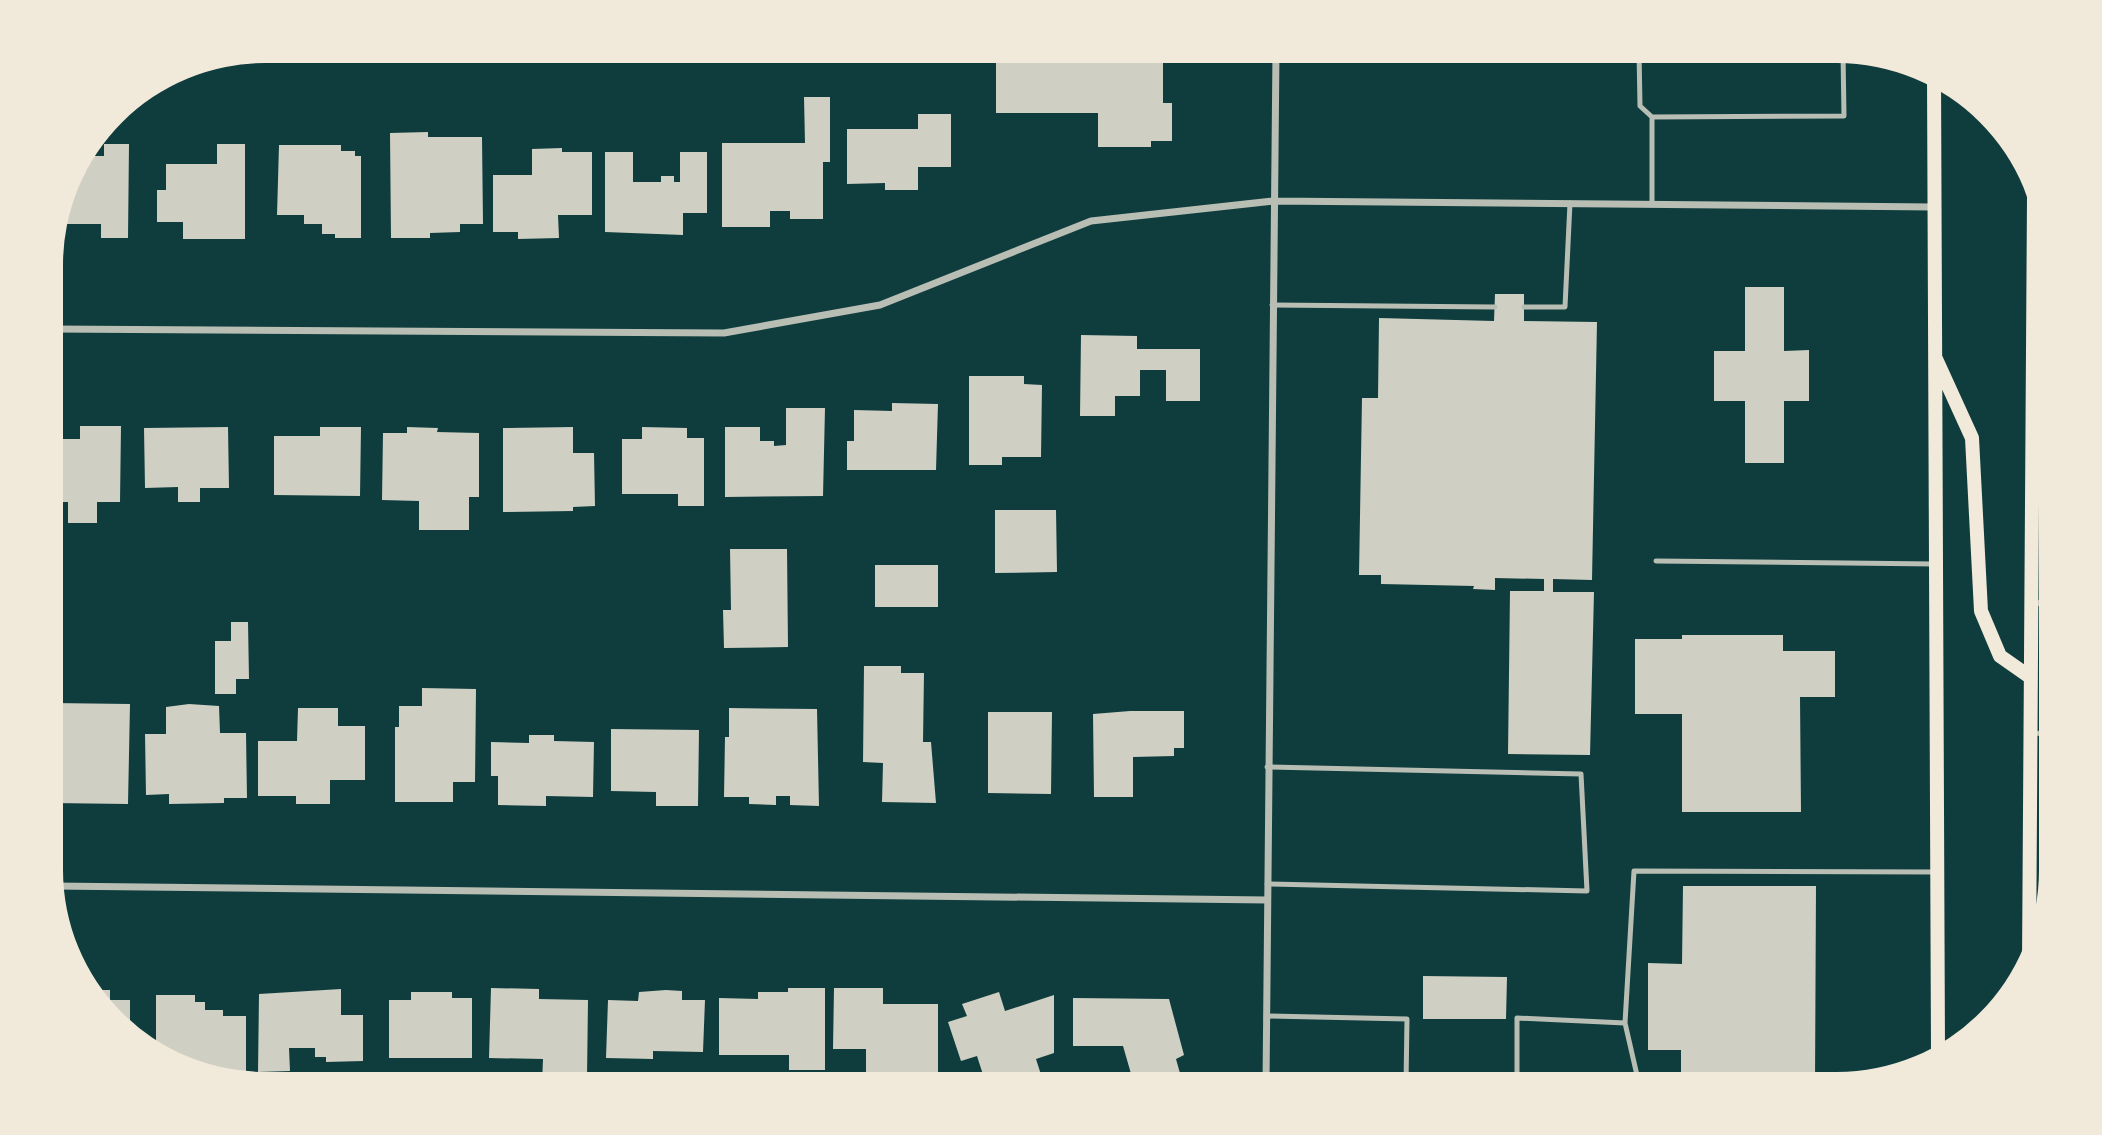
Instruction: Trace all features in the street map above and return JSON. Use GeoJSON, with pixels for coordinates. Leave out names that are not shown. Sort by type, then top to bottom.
{"type":"FeatureCollection","features":[{"type":"Feature","properties":{"kind":"main road"},"geometry":{"type":"LineString","coordinates":[[1934,88],[1938,1044]]}},
{"type":"Feature","properties":{"kind":"main road"},"geometry":{"type":"LineString","coordinates":[[2029,931],[2034,222]]}},
{"type":"Feature","properties":{"kind":"main road"},"geometry":{"type":"LineString","coordinates":[[1934,355],[1972,438],[1981,611],[2000,656],[2030,677]]}},
{"type":"Feature","properties":{"kind":"street"},"geometry":{"type":"LineString","coordinates":[[1266,1072],[1276,63]]}},
{"type":"Feature","properties":{"kind":"street"},"geometry":{"type":"LineString","coordinates":[[63,329],[724,332],[880,305],[1091,221],[1273,201],[1933,206]]}},
{"type":"Feature","properties":{"kind":"street"},"geometry":{"type":"LineString","coordinates":[[64,886],[1267,900]]}},
{"type":"Feature","properties":{"kind":"lane"},"geometry":{"type":"LineString","coordinates":[[1639,63],[1640,106],[1652,117],[1844,116],[1843,63]]}},
{"type":"Feature","properties":{"kind":"lane"},"geometry":{"type":"LineString","coordinates":[[1652,117],[1652,204]]}},
{"type":"Feature","properties":{"kind":"lane"},"geometry":{"type":"LineString","coordinates":[[1524,307],[1565,307],[1570,203]]}},
{"type":"Feature","properties":{"kind":"lane"},"geometry":{"type":"LineString","coordinates":[[1272,305],[1495,307]]}},
{"type":"Feature","properties":{"kind":"lane"},"geometry":{"type":"LineString","coordinates":[[1656,561],[1935,564]]}},
{"type":"Feature","properties":{"kind":"lane"},"geometry":{"type":"LineString","coordinates":[[2031,597],[2039,603]]}},
{"type":"Feature","properties":{"kind":"lane"},"geometry":{"type":"LineString","coordinates":[[2030,733],[2039,733]]}},
{"type":"Feature","properties":{"kind":"lane"},"geometry":{"type":"LineString","coordinates":[[1267,767],[1581,775],[1587,891],[1267,884]]}},
{"type":"Feature","properties":{"kind":"lane"},"geometry":{"type":"LineString","coordinates":[[1636,1072],[1625,1023],[1634,871],[1937,872]]}},
{"type":"Feature","properties":{"kind":"lane"},"geometry":{"type":"LineString","coordinates":[[1266,1016],[1407,1019],[1406,1072]]}},
{"type":"Feature","properties":{"kind":"lane"},"geometry":{"type":"LineString","coordinates":[[1517,1072],[1517,1018],[1625,1023]]}},
{"type":"Feature","properties":{"kind":"building"},"geometry":{"type":"Polygon","coordinates":[[[996,63],[1163,63],[1163,103],[1172,103],[1172,141],[1151,141],[1151,147],[1098,147],[1098,113],[996,113],[996,63]]]}},
{"type":"Feature","properties":{"kind":"building"},"geometry":{"type":"Polygon","coordinates":[[[804,97],[830,97],[830,162],[823,162],[823,219],[790,219],[790,211],[770,211],[770,227],[722,227],[722,143],[805,143],[804,97]]]}},
{"type":"Feature","properties":{"kind":"building"},"geometry":{"type":"Polygon","coordinates":[[[918,114],[951,114],[951,167],[918,167],[918,190],[885,190],[885,183],[847,184],[847,129],[918,129],[918,114]]]}},
{"type":"Feature","properties":{"kind":"building"},"geometry":{"type":"Polygon","coordinates":[[[428,132],[428,137],[482,137],[483,224],[460,224],[460,232],[430,233],[430,238],[391,238],[390,133],[428,132]]]}},
{"type":"Feature","properties":{"kind":"building"},"geometry":{"type":"Polygon","coordinates":[[[104,144],[129,144],[128,238],[101,238],[101,224],[68,224],[84,176],[95,156],[104,156],[104,144]]]}},
{"type":"Feature","properties":{"kind":"building"},"geometry":{"type":"Polygon","coordinates":[[[217,144],[245,144],[245,239],[183,239],[183,222],[157,222],[157,190],[166,190],[166,164],[217,164],[217,144]]]}},
{"type":"Feature","properties":{"kind":"building"},"geometry":{"type":"Polygon","coordinates":[[[279,145],[341,145],[341,151],[355,151],[355,156],[361,156],[361,238],[335,238],[335,234],[322,234],[322,224],[304,224],[304,215],[277,215],[279,145]]]}},
{"type":"Feature","properties":{"kind":"building"},"geometry":{"type":"Polygon","coordinates":[[[562,148],[562,152],[592,152],[592,215],[558,215],[559,238],[518,239],[518,232],[493,232],[493,175],[532,175],[532,149],[562,148]]]}},
{"type":"Feature","properties":{"kind":"building"},"geometry":{"type":"Polygon","coordinates":[[[605,152],[633,152],[633,182],[661,182],[661,176],[674,176],[674,182],[680,182],[680,152],[707,152],[707,213],[683,213],[683,235],[605,232],[605,152]]]}},
{"type":"Feature","properties":{"kind":"building"},"geometry":{"type":"Polygon","coordinates":[[[1745,287],[1784,287],[1784,351],[1809,350],[1809,401],[1784,401],[1784,463],[1745,463],[1745,401],[1714,401],[1714,351],[1745,351],[1745,287]]]}},
{"type":"Feature","properties":{"kind":"building"},"geometry":{"type":"Polygon","coordinates":[[[1495,294],[1524,294],[1524,321],[1597,322],[1592,580],[1553,579],[1553,592],[1594,592],[1590,755],[1508,754],[1510,591],[1544,591],[1544,579],[1495,578],[1495,590],[1473,589],[1474,586],[1381,584],[1381,575],[1359,575],[1362,398],[1378,398],[1379,318],[1494,321],[1495,294]]]}},
{"type":"Feature","properties":{"kind":"building"},"geometry":{"type":"Polygon","coordinates":[[[1081,335],[1137,336],[1137,349],[1200,349],[1200,401],[1166,401],[1166,370],[1140,370],[1140,396],[1115,396],[1115,416],[1080,416],[1081,335]]]}},
{"type":"Feature","properties":{"kind":"building"},"geometry":{"type":"Polygon","coordinates":[[[969,376],[1024,376],[1024,384],[1042,385],[1041,457],[1002,457],[1002,465],[969,465],[969,376]]]}},
{"type":"Feature","properties":{"kind":"building"},"geometry":{"type":"Polygon","coordinates":[[[892,403],[938,404],[936,470],[847,470],[847,441],[854,441],[854,410],[892,411],[892,403]]]}},
{"type":"Feature","properties":{"kind":"building"},"geometry":{"type":"Polygon","coordinates":[[[786,408],[825,408],[823,496],[725,497],[725,427],[760,427],[760,441],[774,441],[774,446],[786,445],[786,408]]]}},
{"type":"Feature","properties":{"kind":"building"},"geometry":{"type":"Polygon","coordinates":[[[80,426],[121,426],[120,502],[97,502],[97,523],[68,523],[68,502],[63,502],[63,439],[80,439],[80,426]]]}},
{"type":"Feature","properties":{"kind":"building"},"geometry":{"type":"Polygon","coordinates":[[[228,427],[229,488],[200,488],[200,502],[178,502],[178,487],[145,488],[144,428],[228,427]]]}},
{"type":"Feature","properties":{"kind":"building"},"geometry":{"type":"Polygon","coordinates":[[[320,427],[361,427],[360,496],[274,495],[274,436],[320,436],[320,427]]]}},
{"type":"Feature","properties":{"kind":"building"},"geometry":{"type":"Polygon","coordinates":[[[407,427],[438,428],[437,432],[479,433],[479,497],[469,497],[469,530],[419,530],[419,501],[382,500],[383,433],[407,433],[407,427]]]}},
{"type":"Feature","properties":{"kind":"building"},"geometry":{"type":"Polygon","coordinates":[[[573,427],[573,453],[594,453],[595,506],[573,507],[573,511],[503,512],[503,428],[573,427]]]}},
{"type":"Feature","properties":{"kind":"building"},"geometry":{"type":"Polygon","coordinates":[[[642,427],[687,428],[687,438],[704,438],[704,506],[678,506],[678,494],[622,494],[622,439],[642,439],[642,427]]]}},
{"type":"Feature","properties":{"kind":"building"},"geometry":{"type":"Polygon","coordinates":[[[995,510],[1056,510],[1057,572],[995,573],[995,510]]]}},
{"type":"Feature","properties":{"kind":"building"},"geometry":{"type":"Polygon","coordinates":[[[730,549],[787,549],[788,647],[724,648],[723,610],[731,610],[730,549]]]}},
{"type":"Feature","properties":{"kind":"building"},"geometry":{"type":"Polygon","coordinates":[[[875,565],[938,565],[938,607],[875,607],[875,565]]]}},
{"type":"Feature","properties":{"kind":"building"},"geometry":{"type":"Polygon","coordinates":[[[231,622],[248,622],[249,679],[236,679],[236,694],[215,694],[215,641],[231,641],[231,622]]]}},
{"type":"Feature","properties":{"kind":"building"},"geometry":{"type":"Polygon","coordinates":[[[1682,635],[1783,635],[1783,651],[1835,651],[1835,697],[1800,697],[1801,812],[1682,812],[1682,714],[1635,714],[1635,639],[1682,639],[1682,635]]]}},
{"type":"Feature","properties":{"kind":"building"},"geometry":{"type":"Polygon","coordinates":[[[864,666],[901,666],[901,673],[924,673],[923,742],[931,742],[936,803],[882,802],[883,763],[863,762],[864,666]]]}},
{"type":"Feature","properties":{"kind":"building"},"geometry":{"type":"Polygon","coordinates":[[[422,688],[476,689],[475,782],[453,782],[453,802],[395,802],[395,727],[399,727],[399,706],[422,706],[422,688]]]}},
{"type":"Feature","properties":{"kind":"building"},"geometry":{"type":"Polygon","coordinates":[[[63,703],[130,704],[128,804],[63,803],[63,703]]]}},
{"type":"Feature","properties":{"kind":"building"},"geometry":{"type":"Polygon","coordinates":[[[189,704],[219,706],[220,733],[246,733],[247,798],[224,798],[224,803],[169,804],[169,794],[146,795],[145,734],[166,734],[166,707],[189,704]]]}},
{"type":"Feature","properties":{"kind":"building"},"geometry":{"type":"Polygon","coordinates":[[[298,708],[338,708],[338,726],[365,726],[365,780],[330,780],[330,804],[296,804],[296,796],[258,796],[258,741],[297,741],[298,708]]]}},
{"type":"Feature","properties":{"kind":"building"},"geometry":{"type":"Polygon","coordinates":[[[729,708],[817,709],[819,806],[790,805],[790,796],[776,796],[776,805],[749,804],[749,797],[724,797],[725,737],[729,737],[729,708]]]}},
{"type":"Feature","properties":{"kind":"building"},"geometry":{"type":"Polygon","coordinates":[[[1184,711],[1184,748],[1174,748],[1174,756],[1133,757],[1133,797],[1094,797],[1093,714],[1184,711]]]}},
{"type":"Feature","properties":{"kind":"building"},"geometry":{"type":"Polygon","coordinates":[[[988,712],[1052,712],[1051,794],[988,793],[988,712]]]}},
{"type":"Feature","properties":{"kind":"building"},"geometry":{"type":"Polygon","coordinates":[[[611,729],[699,730],[698,806],[656,806],[656,792],[611,791],[611,729]]]}},
{"type":"Feature","properties":{"kind":"building"},"geometry":{"type":"Polygon","coordinates":[[[529,735],[554,735],[554,741],[594,742],[593,797],[546,796],[546,806],[498,805],[498,776],[491,776],[491,742],[529,743],[529,735]]]}},
{"type":"Feature","properties":{"kind":"building"},"geometry":{"type":"Polygon","coordinates":[[[1683,886],[1816,886],[1815,1072],[1681,1072],[1681,1050],[1648,1050],[1648,963],[1682,964],[1683,886]]]}},
{"type":"Feature","properties":{"kind":"building"},"geometry":{"type":"Polygon","coordinates":[[[1423,976],[1507,977],[1506,1019],[1423,1019],[1423,976]]]}},
{"type":"Feature","properties":{"kind":"building"},"geometry":{"type":"Polygon","coordinates":[[[491,988],[539,989],[539,999],[588,1000],[587,1072],[542,1072],[543,1059],[489,1058],[491,988]]]}},
{"type":"Feature","properties":{"kind":"building"},"geometry":{"type":"Polygon","coordinates":[[[788,988],[825,988],[825,1070],[789,1070],[789,1055],[719,1055],[719,998],[758,999],[758,992],[788,992],[788,988]]]}},
{"type":"Feature","properties":{"kind":"building"},"geometry":{"type":"Polygon","coordinates":[[[834,988],[883,988],[883,1004],[938,1004],[938,1072],[866,1072],[866,1049],[833,1049],[834,988]]]}},
{"type":"Feature","properties":{"kind":"building"},"geometry":{"type":"Polygon","coordinates":[[[341,989],[341,1015],[363,1015],[363,1061],[326,1062],[326,1057],[315,1057],[315,1048],[289,1048],[290,1071],[258,1071],[259,994],[341,989]]]}},
{"type":"Feature","properties":{"kind":"building"},"geometry":{"type":"Polygon","coordinates":[[[103,990],[110,990],[110,999],[103,990]]]}},
{"type":"Feature","properties":{"kind":"building"},"geometry":{"type":"Polygon","coordinates":[[[682,991],[682,1000],[705,1000],[703,1052],[653,1051],[653,1059],[606,1058],[608,1000],[638,1001],[639,992],[682,991]]]}},
{"type":"Feature","properties":{"kind":"building"},"geometry":{"type":"Polygon","coordinates":[[[411,992],[452,992],[452,998],[472,998],[472,1058],[389,1058],[389,1000],[411,1000],[411,992]]]}},
{"type":"Feature","properties":{"kind":"building"},"geometry":{"type":"Polygon","coordinates":[[[999,992],[1005,1011],[1054,995],[1054,1053],[1036,1059],[1040,1072],[982,1072],[977,1056],[961,1061],[948,1022],[967,1016],[962,1004],[999,992]]]}},
{"type":"Feature","properties":{"kind":"building"},"geometry":{"type":"Polygon","coordinates":[[[156,995],[195,995],[195,1002],[205,1002],[205,1010],[223,1010],[223,1016],[246,1016],[246,1071],[188,1057],[156,1040],[156,995]]]}},
{"type":"Feature","properties":{"kind":"building"},"geometry":{"type":"Polygon","coordinates":[[[1073,998],[1169,999],[1184,1055],[1176,1059],[1180,1072],[1131,1072],[1123,1046],[1073,1046],[1073,998]]]}},
{"type":"Feature","properties":{"kind":"building"},"geometry":{"type":"Polygon","coordinates":[[[111,1000],[130,1000],[130,1020],[111,1000]]]}}]}
